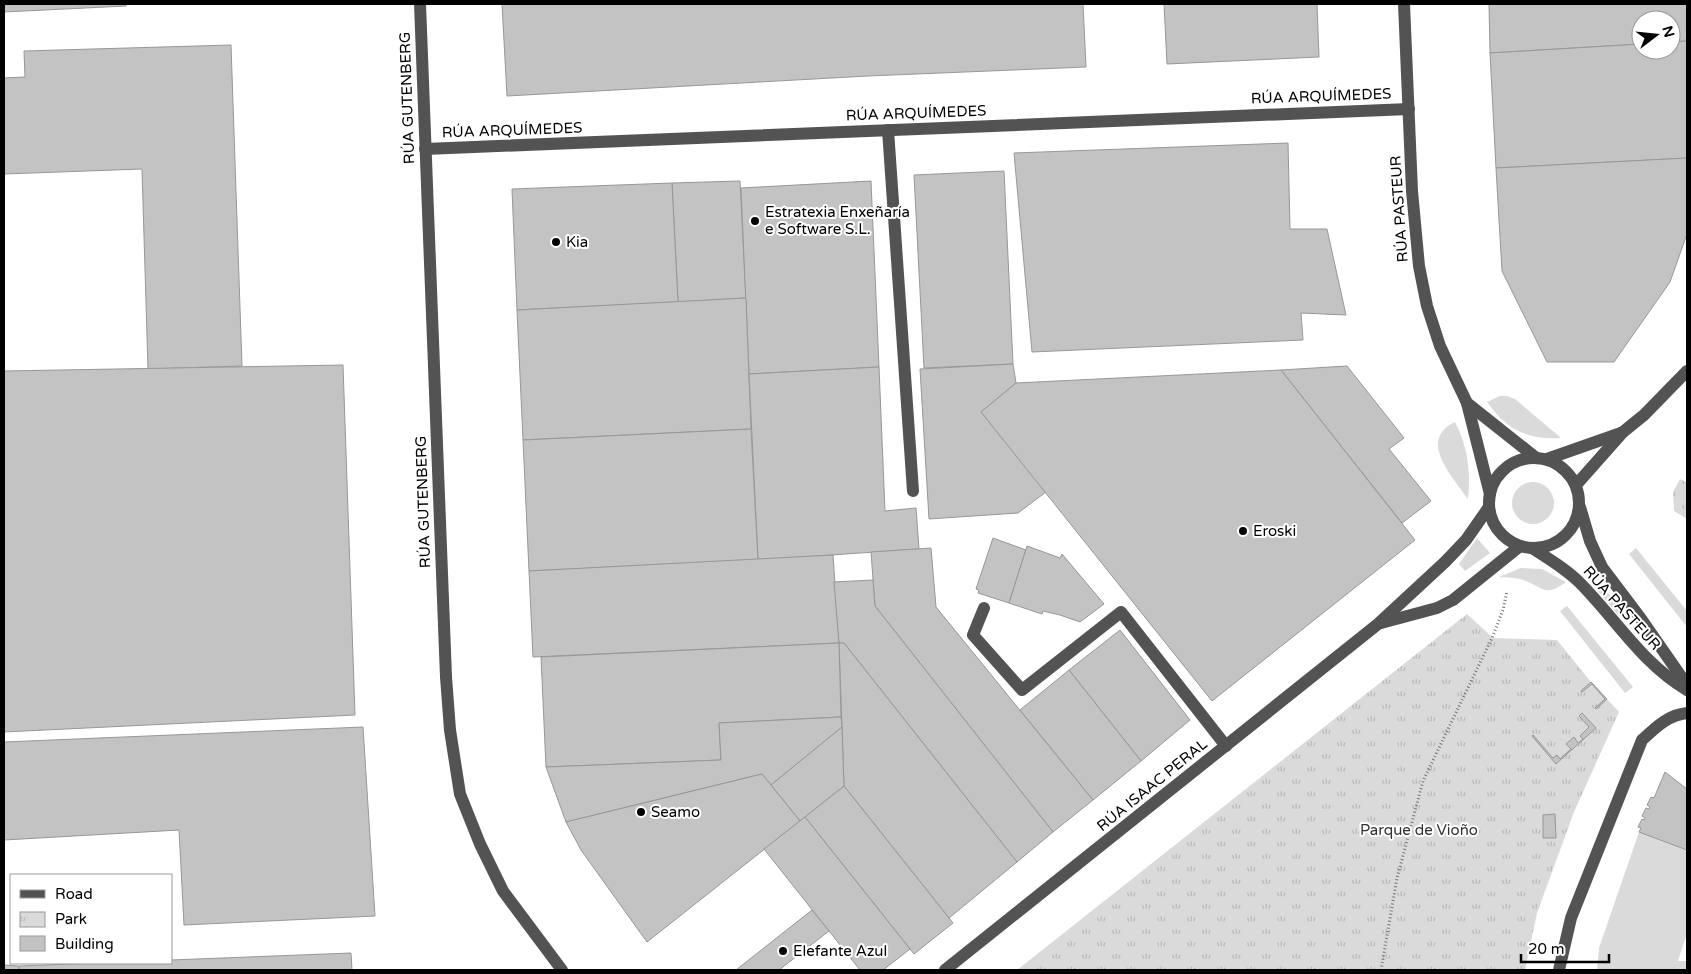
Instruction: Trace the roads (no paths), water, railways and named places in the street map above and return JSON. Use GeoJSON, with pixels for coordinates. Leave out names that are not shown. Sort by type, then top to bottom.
{"type":"FeatureCollection","features":[{"type":"Feature","properties":{"kind":"street","name":"RÚA GUTENBERG"},"geometry":{"type":"LineString","coordinates":[[420,4],[446,678],[450,730],[460,794],[480,844],[504,891],[562,970]]}},
{"type":"Feature","properties":{"kind":"street","name":"RÚA PASTEUR"},"geometry":{"type":"LineString","coordinates":[[1404,4],[1412,191],[1419,266],[1440,346],[1467,402],[1490,501]]}},
{"type":"Feature","properties":{"kind":"street","name":"RÚA ARQUÍMEDES"},"geometry":{"type":"LineString","coordinates":[[425,150],[1409,109]]}},
{"type":"Feature","properties":{"kind":"street"},"geometry":{"type":"LineString","coordinates":[[888,130],[913,491]]}},
{"type":"Feature","properties":{"kind":"street"},"geometry":{"type":"LineString","coordinates":[[1576,485],[1623,432],[1644,415],[1687,371]]}},
{"type":"Feature","properties":{"kind":"street","name":"RÚA PASTEUR"},"geometry":{"type":"LineString","coordinates":[[1467,402],[1541,458]]}},
{"type":"Feature","properties":{"kind":"street"},"geometry":{"type":"LineString","coordinates":[[1541,458],[1559,465],[1569,474],[1576,485],[1579,506],[1576,520],[1569,532],[1559,541],[1546,547],[1526,547],[1509,540],[1499,531],[1492,520],[1490,501],[1494,482],[1501,472],[1511,464],[1522,459],[1541,458],[1623,432]]}},
{"type":"Feature","properties":{"kind":"street","name":"RÚA ISAAC PERAL"},"geometry":{"type":"LineString","coordinates":[[945,970],[1378,624],[1466,540],[1490,501]]}},
{"type":"Feature","properties":{"kind":"street","name":"RÚA PASTEUR"},"geometry":{"type":"LineString","coordinates":[[1579,506],[1590,540],[1602,567],[1639,616],[1687,686]]}},
{"type":"Feature","properties":{"kind":"street","name":"RÚA PASTEUR"},"geometry":{"type":"LineString","coordinates":[[1526,547],[1566,570],[1582,584],[1613,622],[1652,664],[1671,680],[1687,690]]}},
{"type":"Feature","properties":{"kind":"street","name":"RÚA ISAAC PERAL"},"geometry":{"type":"LineString","coordinates":[[1378,624],[1437,608],[1452,600],[1526,547]]}},
{"type":"Feature","properties":{"kind":"street"},"geometry":{"type":"LineString","coordinates":[[984,608],[973,635],[1022,690],[1121,612],[1226,746]]}},
{"type":"Feature","properties":{"kind":"street"},"geometry":{"type":"LineString","coordinates":[[1559,970],[1571,918],[1642,740],[1660,723],[1678,714],[1687,713]]}},
{"type":"Feature","properties":{"kind":"place","name":"Estratexia Enxeñaría e Software S.L."},"geometry":{"type":"Point","coordinates":[755,221]}},
{"type":"Feature","properties":{"kind":"place","name":"Kia"},"geometry":{"type":"Point","coordinates":[556,242]}},
{"type":"Feature","properties":{"kind":"place","name":"Eroski"},"geometry":{"type":"Point","coordinates":[1243,531]}},
{"type":"Feature","properties":{"kind":"place","name":"Seamo"},"geometry":{"type":"Point","coordinates":[641,812]}},
{"type":"Feature","properties":{"kind":"place","name":"Elefante Azul"},"geometry":{"type":"Point","coordinates":[783,951]}},
{"type":"Feature","properties":{"kind":"park label","name":"Parque de Vioño"},"geometry":{"type":"Point","coordinates":[1419,830]}}]}
